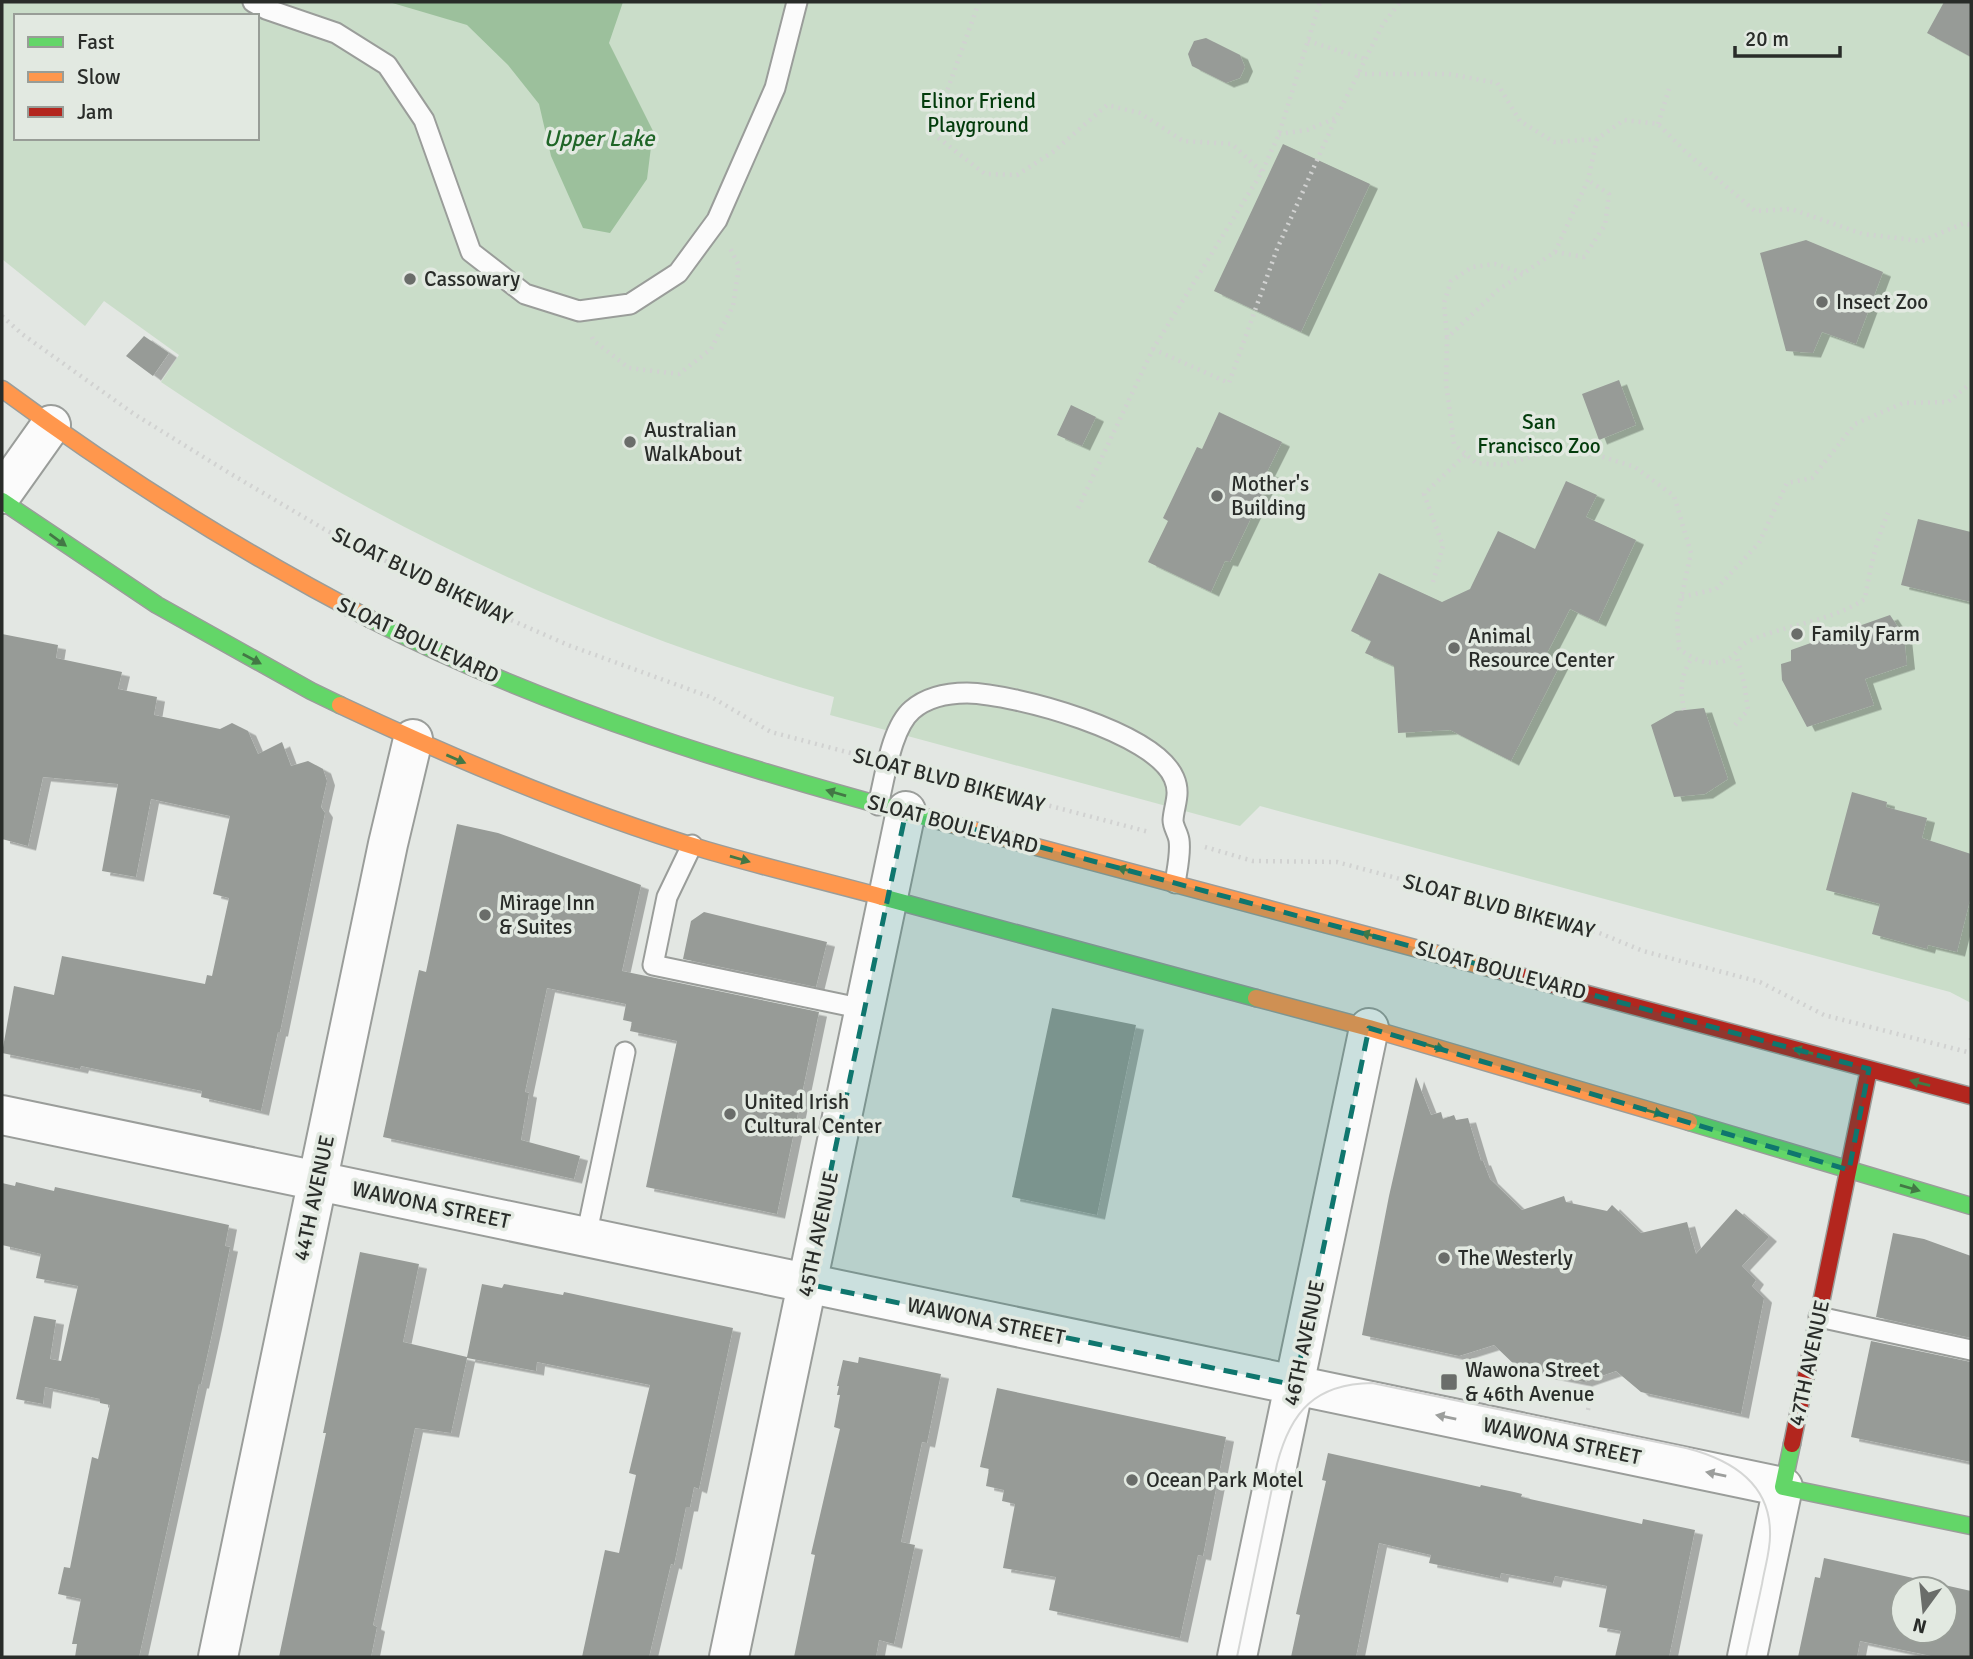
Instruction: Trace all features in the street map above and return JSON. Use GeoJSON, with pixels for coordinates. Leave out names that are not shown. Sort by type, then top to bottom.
{"type":"FeatureCollection","features":[{"type":"Feature","properties":{"kind":"street","name":"SLOAT BOULEVARD"},"geometry":{"type":"LineString","coordinates":[[2,389],[148,492],[242,550],[340,604],[441,653],[541,696],[643,735],[745,768],[892,808],[1971,1096]]}},
{"type":"Feature","properties":{"kind":"street"},"geometry":{"type":"LineString","coordinates":[[2,494],[51,425]]}},
{"type":"Feature","properties":{"kind":"street"},"geometry":{"type":"LineString","coordinates":[[2,502],[126,586],[227,646],[342,707],[559,800],[692,845],[887,900],[1369,1028],[1971,1206]]}},
{"type":"Feature","properties":{"kind":"street","name":"44TH AVENUE"},"geometry":{"type":"LineString","coordinates":[[218,1657],[396,808],[413,739]]}},
{"type":"Feature","properties":{"kind":"street","name":"45TH AVENUE"},"geometry":{"type":"LineString","coordinates":[[729,1657],[887,900],[892,808]]}},
{"type":"Feature","properties":{"kind":"street","name":"46TH AVENUE"},"geometry":{"type":"LineString","coordinates":[[1237,1657],[1369,1028]]}},
{"type":"Feature","properties":{"kind":"street","name":"47TH AVENUE"},"geometry":{"type":"LineString","coordinates":[[1747,1657],[1869,1069]]}},
{"type":"Feature","properties":{"kind":"street","name":"WAWONA STREET"},"geometry":{"type":"LineString","coordinates":[[2,1115],[1971,1527]]}},
{"type":"Feature","properties":{"kind":"lane"},"geometry":{"type":"LineString","coordinates":[[253,2],[336,33],[387,65],[424,120],[471,252],[525,294],[579,311],[630,304],[678,273],[718,220],[775,88],[797,2]]}},
{"type":"Feature","properties":{"kind":"lane"},"geometry":{"type":"LineString","coordinates":[[892,808],[889,764],[903,720],[925,701],[945,695],[967,693],[1026,702],[1116,733],[1137,743],[1167,765],[1175,778],[1178,793],[1173,821],[1179,840],[1175,883]]}},
{"type":"Feature","properties":{"kind":"lane"},"geometry":{"type":"LineString","coordinates":[[692,845],[667,897],[653,965],[864,1009]]}},
{"type":"Feature","properties":{"kind":"lane"},"geometry":{"type":"LineString","coordinates":[[586,1237],[625,1052]]}},
{"type":"Feature","properties":{"kind":"lane"},"geometry":{"type":"LineString","coordinates":[[1819,1317],[1971,1350]]}},
{"type":"Feature","properties":{"kind":"path"},"geometry":{"type":"LineString","coordinates":[[979,2],[932,133],[985,174],[1017,175],[1053,152],[1107,105],[1140,113],[1183,141],[1232,144],[1262,172]]}},
{"type":"Feature","properties":{"kind":"path"},"geometry":{"type":"LineString","coordinates":[[1078,508],[1153,349],[1262,172],[1279,134],[1320,2]]}},
{"type":"Feature","properties":{"kind":"path"},"geometry":{"type":"LineString","coordinates":[[1153,349],[1229,383],[1278,249],[1336,118],[1383,24],[1400,2]]}},
{"type":"Feature","properties":{"kind":"path"},"geometry":{"type":"LineString","coordinates":[[1308,41],[1365,59]]}},
{"type":"Feature","properties":{"kind":"path"},"geometry":{"type":"LineString","coordinates":[[1358,74],[1449,74],[1497,83],[1520,121],[1555,142],[1597,139],[1624,120],[1658,124],[1688,154],[1755,211],[1791,209],[1863,234],[1922,240],[1964,223],[1971,225]]}},
{"type":"Feature","properties":{"kind":"path"},"geometry":{"type":"LineString","coordinates":[[1658,124],[1669,89]]}},
{"type":"Feature","properties":{"kind":"path"},"geometry":{"type":"LineString","coordinates":[[1279,134],[1307,130],[1336,118]]}},
{"type":"Feature","properties":{"kind":"path"},"geometry":{"type":"LineString","coordinates":[[1447,338],[1498,290],[1555,253],[1588,180],[1597,139]]}},
{"type":"Feature","properties":{"kind":"path"},"geometry":{"type":"LineString","coordinates":[[1555,253],[1584,257],[1605,225],[1609,194],[1588,180]]}},
{"type":"Feature","properties":{"kind":"path"},"geometry":{"type":"LineString","coordinates":[[579,311],[594,341],[629,368],[679,374],[711,349],[733,306],[738,267],[718,220]]}},
{"type":"Feature","properties":{"kind":"path"},"geometry":{"type":"LineString","coordinates":[[1524,273],[1495,264],[1472,267],[1451,281],[1444,303],[1447,338],[1446,383],[1454,444],[1476,463],[1503,465],[1556,449],[1594,454],[1635,467],[1674,496],[1691,553],[1677,617],[1679,649],[1699,663],[1724,661],[1736,654],[1745,642],[1849,610],[1865,599],[1871,561],[1888,513]]}},
{"type":"Feature","properties":{"kind":"path","name":"SLOAT BLVD BIKEWAY"},"geometry":{"type":"LineString","coordinates":[[2,316],[22,334],[134,414],[324,529],[438,588],[568,645],[713,698],[771,732],[1253,861],[1337,862],[1583,928],[1643,951],[1760,982],[1824,1015],[1971,1053]]}},
{"type":"Feature","properties":{"kind":"path"},"geometry":{"type":"LineString","coordinates":[[1682,597],[1716,589],[1759,543],[1787,483],[1812,478],[1855,424],[1903,403],[1948,402],[1971,383]]}},
{"type":"Feature","properties":{"kind":"path"},"geometry":{"type":"LineString","coordinates":[[1433,582],[1443,545],[1424,494],[1466,454]]}},
{"type":"Feature","properties":{"kind":"path"},"geometry":{"type":"LineString","coordinates":[[1735,725],[1748,710],[1736,654]]}},
{"type":"Feature","properties":{"kind":"path"},"geometry":{"type":"LineString","coordinates":[[1685,710],[1681,692],[1682,673],[1692,658]]}},
{"type":"Feature","properties":{"kind":"highlighted area"},"geometry":{"type":"Polygon","coordinates":[[[906,811],[1869,1069],[1849,1170],[1369,1028],[1295,1385],[807,1284],[906,811]]]}},
{"type":"Feature","properties":{"kind":"green space","name":"San Francisco Zoo"},"geometry":{"type":"Polygon","coordinates":[[[2,2],[1971,2],[1971,1003],[1950,992],[1260,806],[1240,826],[830,715],[834,697],[655,638],[569,604],[402,526],[320,481],[161,382],[179,355],[104,301],[85,326],[2,259],[2,2]]]}},
{"type":"Feature","properties":{"kind":"water","name":"Upper Lake"},"geometry":{"type":"Polygon","coordinates":[[[389,2],[623,2],[609,43],[653,131],[647,179],[610,233],[583,228],[551,156],[539,104],[508,65],[467,25],[389,2]]]}},
{"type":"Feature","properties":{"kind":"building"},"geometry":{"type":"Polygon","coordinates":[[[1944,2],[1971,2],[1971,57],[1927,33],[1944,2]]]}},
{"type":"Feature","properties":{"kind":"building"},"geometry":{"type":"Polygon","coordinates":[[[1206,38],[1240,55],[1245,67],[1240,78],[1226,83],[1192,66],[1188,54],[1194,41],[1206,38]]]}},
{"type":"Feature","properties":{"kind":"building"},"geometry":{"type":"Polygon","coordinates":[[[1283,144],[1370,184],[1301,332],[1214,291],[1283,144]]]}},
{"type":"Feature","properties":{"kind":"building","name":"Insect Zoo"},"geometry":{"type":"Polygon","coordinates":[[[1806,240],[1883,272],[1856,344],[1822,332],[1813,353],[1786,351],[1760,253],[1806,240]]]}},
{"type":"Feature","properties":{"kind":"building"},"geometry":{"type":"Polygon","coordinates":[[[144,336],[169,353],[153,376],[126,356],[144,336]]]}},
{"type":"Feature","properties":{"kind":"building"},"geometry":{"type":"Polygon","coordinates":[[[1619,380],[1636,425],[1599,440],[1582,394],[1619,380]]]}},
{"type":"Feature","properties":{"kind":"building"},"geometry":{"type":"Polygon","coordinates":[[[1071,405],[1096,417],[1082,446],[1057,435],[1071,405]]]}},
{"type":"Feature","properties":{"kind":"building","name":"Mother's Building"},"geometry":{"type":"Polygon","coordinates":[[[1219,412],[1282,442],[1267,472],[1272,474],[1230,562],[1225,561],[1211,592],[1148,562],[1168,521],[1163,518],[1197,447],[1202,449],[1219,412]]]}},
{"type":"Feature","properties":{"kind":"building","name":"Animal Resource Center"},"geometry":{"type":"Polygon","coordinates":[[[1566,481],[1597,495],[1586,517],[1636,540],[1598,622],[1570,609],[1546,655],[1561,663],[1511,761],[1450,730],[1398,733],[1394,666],[1365,653],[1371,641],[1351,631],[1379,573],[1442,602],[1470,589],[1498,531],[1535,549],[1566,481]]]}},
{"type":"Feature","properties":{"kind":"building","name":"Family Farm"},"geometry":{"type":"Polygon","coordinates":[[[1918,519],[1971,532],[1971,602],[1901,585],[1918,519]]]}},
{"type":"Feature","properties":{"kind":"building","name":"Family Farm"},"geometry":{"type":"Polygon","coordinates":[[[1890,615],[1904,636],[1907,665],[1865,679],[1874,705],[1807,727],[1782,680],[1781,664],[1791,661],[1791,650],[1890,615]]]}},
{"type":"Feature","properties":{"kind":"building"},"geometry":{"type":"Polygon","coordinates":[[[2,634],[58,645],[56,658],[122,672],[118,689],[157,697],[154,715],[220,729],[232,723],[248,731],[258,754],[282,742],[291,766],[308,761],[323,769],[327,781],[321,807],[325,813],[261,1111],[201,1097],[202,1091],[2,1053],[14,986],[54,995],[62,956],[205,984],[207,975],[212,976],[229,898],[213,894],[230,816],[151,799],[136,877],[102,871],[118,784],[43,777],[28,846],[2,839],[2,634]]]}},
{"type":"Feature","properties":{"kind":"building"},"geometry":{"type":"Polygon","coordinates":[[[1704,708],[1728,779],[1705,794],[1674,797],[1651,725],[1676,711],[1704,708]]]}},
{"type":"Feature","properties":{"kind":"building"},"geometry":{"type":"Polygon","coordinates":[[[1852,792],[1887,802],[1886,807],[1927,818],[1922,838],[1971,854],[1971,896],[1957,952],[1928,945],[1927,949],[1872,934],[1880,904],[1826,890],[1852,792]]]}},
{"type":"Feature","properties":{"kind":"building"},"geometry":{"type":"Polygon","coordinates":[[[457,824],[498,833],[641,885],[622,971],[819,1012],[777,1214],[646,1187],[677,1041],[630,1031],[632,1022],[623,1020],[626,1004],[547,988],[525,1092],[529,1093],[521,1140],[580,1156],[574,1179],[383,1137],[419,970],[426,972],[457,824]]]}},
{"type":"Feature","properties":{"kind":"building"},"geometry":{"type":"Polygon","coordinates":[[[704,912],[827,942],[816,987],[683,959],[691,921],[704,912]]]}},
{"type":"Feature","properties":{"kind":"building"},"geometry":{"type":"Polygon","coordinates":[[[1052,1008],[1136,1025],[1097,1215],[1012,1197],[1052,1008]]]}},
{"type":"Feature","properties":{"kind":"building","name":"The Westerly"},"geometry":{"type":"Polygon","coordinates":[[[1416,1077],[1431,1115],[1441,1112],[1443,1119],[1454,1115],[1456,1120],[1468,1118],[1481,1161],[1490,1179],[1522,1210],[1564,1196],[1566,1202],[1607,1211],[1612,1205],[1641,1233],[1687,1222],[1696,1254],[1736,1209],[1769,1237],[1742,1266],[1756,1280],[1752,1286],[1764,1298],[1741,1414],[1641,1392],[1616,1371],[1584,1382],[1519,1369],[1494,1345],[1459,1356],[1362,1335],[1416,1077]]]}},
{"type":"Feature","properties":{"kind":"building"},"geometry":{"type":"Polygon","coordinates":[[[16,1182],[54,1191],[55,1187],[229,1225],[225,1246],[230,1247],[214,1325],[139,1657],[75,1657],[77,1644],[72,1644],[81,1599],[58,1594],[64,1567],[70,1568],[92,1457],[98,1459],[110,1405],[100,1403],[100,1399],[45,1387],[43,1404],[16,1399],[34,1316],[56,1320],[50,1359],[61,1361],[78,1286],[36,1278],[41,1254],[2,1245],[2,1183],[15,1186],[16,1182]]]}},
{"type":"Feature","properties":{"kind":"building"},"geometry":{"type":"Polygon","coordinates":[[[1893,1233],[1924,1239],[1971,1256],[1971,1338],[1876,1317],[1893,1233]]]}},
{"type":"Feature","properties":{"kind":"building"},"geometry":{"type":"Polygon","coordinates":[[[360,1252],[419,1264],[403,1342],[467,1357],[482,1284],[502,1288],[504,1284],[563,1295],[564,1292],[733,1328],[699,1489],[694,1487],[690,1507],[686,1507],[674,1565],[671,1564],[649,1657],[582,1657],[605,1550],[619,1553],[636,1475],[629,1473],[650,1385],[537,1362],[536,1371],[467,1358],[451,1433],[415,1428],[373,1625],[377,1627],[371,1657],[279,1657],[326,1433],[323,1433],[360,1252]]]}},
{"type":"Feature","properties":{"kind":"building"},"geometry":{"type":"Polygon","coordinates":[[[1871,1341],[1971,1362],[1971,1462],[1851,1437],[1871,1341]]]}},
{"type":"Feature","properties":{"kind":"building"},"geometry":{"type":"Polygon","coordinates":[[[859,1357],[941,1374],[927,1443],[922,1442],[901,1542],[915,1545],[894,1644],[879,1640],[876,1657],[794,1657],[815,1555],[811,1554],[840,1429],[834,1427],[840,1395],[837,1395],[837,1386],[843,1360],[858,1363],[859,1357]]]}},
{"type":"Feature","properties":{"kind":"building"},"geometry":{"type":"Polygon","coordinates":[[[997,1388],[1226,1437],[1203,1556],[1198,1555],[1180,1638],[1049,1610],[1056,1577],[1003,1568],[1015,1504],[1002,1501],[1004,1490],[986,1486],[989,1469],[980,1467],[997,1388]]]}},
{"type":"Feature","properties":{"kind":"building"},"geometry":{"type":"Polygon","coordinates":[[[1328,1453],[1514,1492],[1522,1494],[1521,1497],[1642,1524],[1643,1519],[1695,1530],[1669,1657],[1615,1657],[1621,1631],[1599,1627],[1607,1586],[1555,1576],[1553,1583],[1501,1573],[1500,1578],[1429,1563],[1431,1555],[1379,1543],[1356,1657],[1291,1657],[1300,1615],[1296,1614],[1326,1481],[1322,1480],[1328,1453]]]}},
{"type":"Feature","properties":{"kind":"building"},"geometry":{"type":"Polygon","coordinates":[[[1824,1558],[1900,1575],[1889,1575],[1889,1645],[1959,1645],[1959,1588],[1971,1591],[1971,1657],[1936,1657],[1860,1641],[1857,1657],[1798,1657],[1815,1577],[1820,1578],[1824,1558]]]}},
{"type":"Feature","properties":{"kind":"tram line"},"geometry":{"type":"LineString","coordinates":[[1237,1657],[1277,1464],[1290,1429],[1308,1404],[1321,1395],[1335,1389],[1372,1383],[1686,1448],[1717,1459],[1744,1475],[1762,1498],[1770,1531],[1768,1558],[1746,1657]]}},
{"type":"Feature","properties":{"kind":"traffic: fast"},"geometry":{"type":"LineString","coordinates":[[2,501],[157,605],[340,705]]}},
{"type":"Feature","properties":{"kind":"traffic: fast"},"geometry":{"type":"LineString","coordinates":[[370,619],[509,683],[651,736],[796,781],[943,822]]}},
{"type":"Feature","properties":{"kind":"traffic: fast"},"geometry":{"type":"LineString","coordinates":[[882,897],[1256,998]]}},
{"type":"Feature","properties":{"kind":"traffic: fast"},"geometry":{"type":"LineString","coordinates":[[1689,1122],[1971,1206]]}},
{"type":"Feature","properties":{"kind":"traffic: fast"},"geometry":{"type":"LineString","coordinates":[[1792,1444],[1783,1487],[1971,1526]]}},
{"type":"Feature","properties":{"kind":"traffic: slow"},"geometry":{"type":"LineString","coordinates":[[2,389],[182,512],[274,567],[370,619]]}},
{"type":"Feature","properties":{"kind":"traffic: slow"},"geometry":{"type":"LineString","coordinates":[[340,705],[475,765],[612,819],[706,850],[882,897]]}},
{"type":"Feature","properties":{"kind":"traffic: slow"},"geometry":{"type":"LineString","coordinates":[[943,822],[1497,970]]}},
{"type":"Feature","properties":{"kind":"traffic: slow"},"geometry":{"type":"LineString","coordinates":[[1256,998],[1369,1028],[1689,1122]]}},
{"type":"Feature","properties":{"kind":"traffic: jam"},"geometry":{"type":"LineString","coordinates":[[1497,970],[1971,1096]]}},
{"type":"Feature","properties":{"kind":"traffic: jam"},"geometry":{"type":"LineString","coordinates":[[1792,1444],[1869,1069]]}},
{"type":"Feature","properties":{"kind":"place","name":"Cassowary"},"geometry":{"type":"Point","coordinates":[410,279]}},
{"type":"Feature","properties":{"kind":"place","name":"Insect Zoo"},"geometry":{"type":"Point","coordinates":[1822,302]}},
{"type":"Feature","properties":{"kind":"place","name":"Australian WalkAbout"},"geometry":{"type":"Point","coordinates":[630,442]}},
{"type":"Feature","properties":{"kind":"place","name":"Mother's Building"},"geometry":{"type":"Point","coordinates":[1217,496]}},
{"type":"Feature","properties":{"kind":"place","name":"Family Farm"},"geometry":{"type":"Point","coordinates":[1797,634]}},
{"type":"Feature","properties":{"kind":"place","name":"Animal Resource Center"},"geometry":{"type":"Point","coordinates":[1454,648]}},
{"type":"Feature","properties":{"kind":"place","name":"Mirage Inn & Suites"},"geometry":{"type":"Point","coordinates":[485,915]}},
{"type":"Feature","properties":{"kind":"place","name":"United Irish Cultural Center"},"geometry":{"type":"Point","coordinates":[730,1114]}},
{"type":"Feature","properties":{"kind":"place","name":"The Westerly"},"geometry":{"type":"Point","coordinates":[1444,1258]}},
{"type":"Feature","properties":{"kind":"place","name":"Wawona Street & 46th Avenue"},"geometry":{"type":"Point","coordinates":[1449,1382]}},
{"type":"Feature","properties":{"kind":"place","name":"Ocean Park Motel"},"geometry":{"type":"Point","coordinates":[1132,1480]}},
{"type":"Feature","properties":{"kind":"park label","name":"Elinor Friend Playground"},"geometry":{"type":"Point","coordinates":[978,113]}}]}
